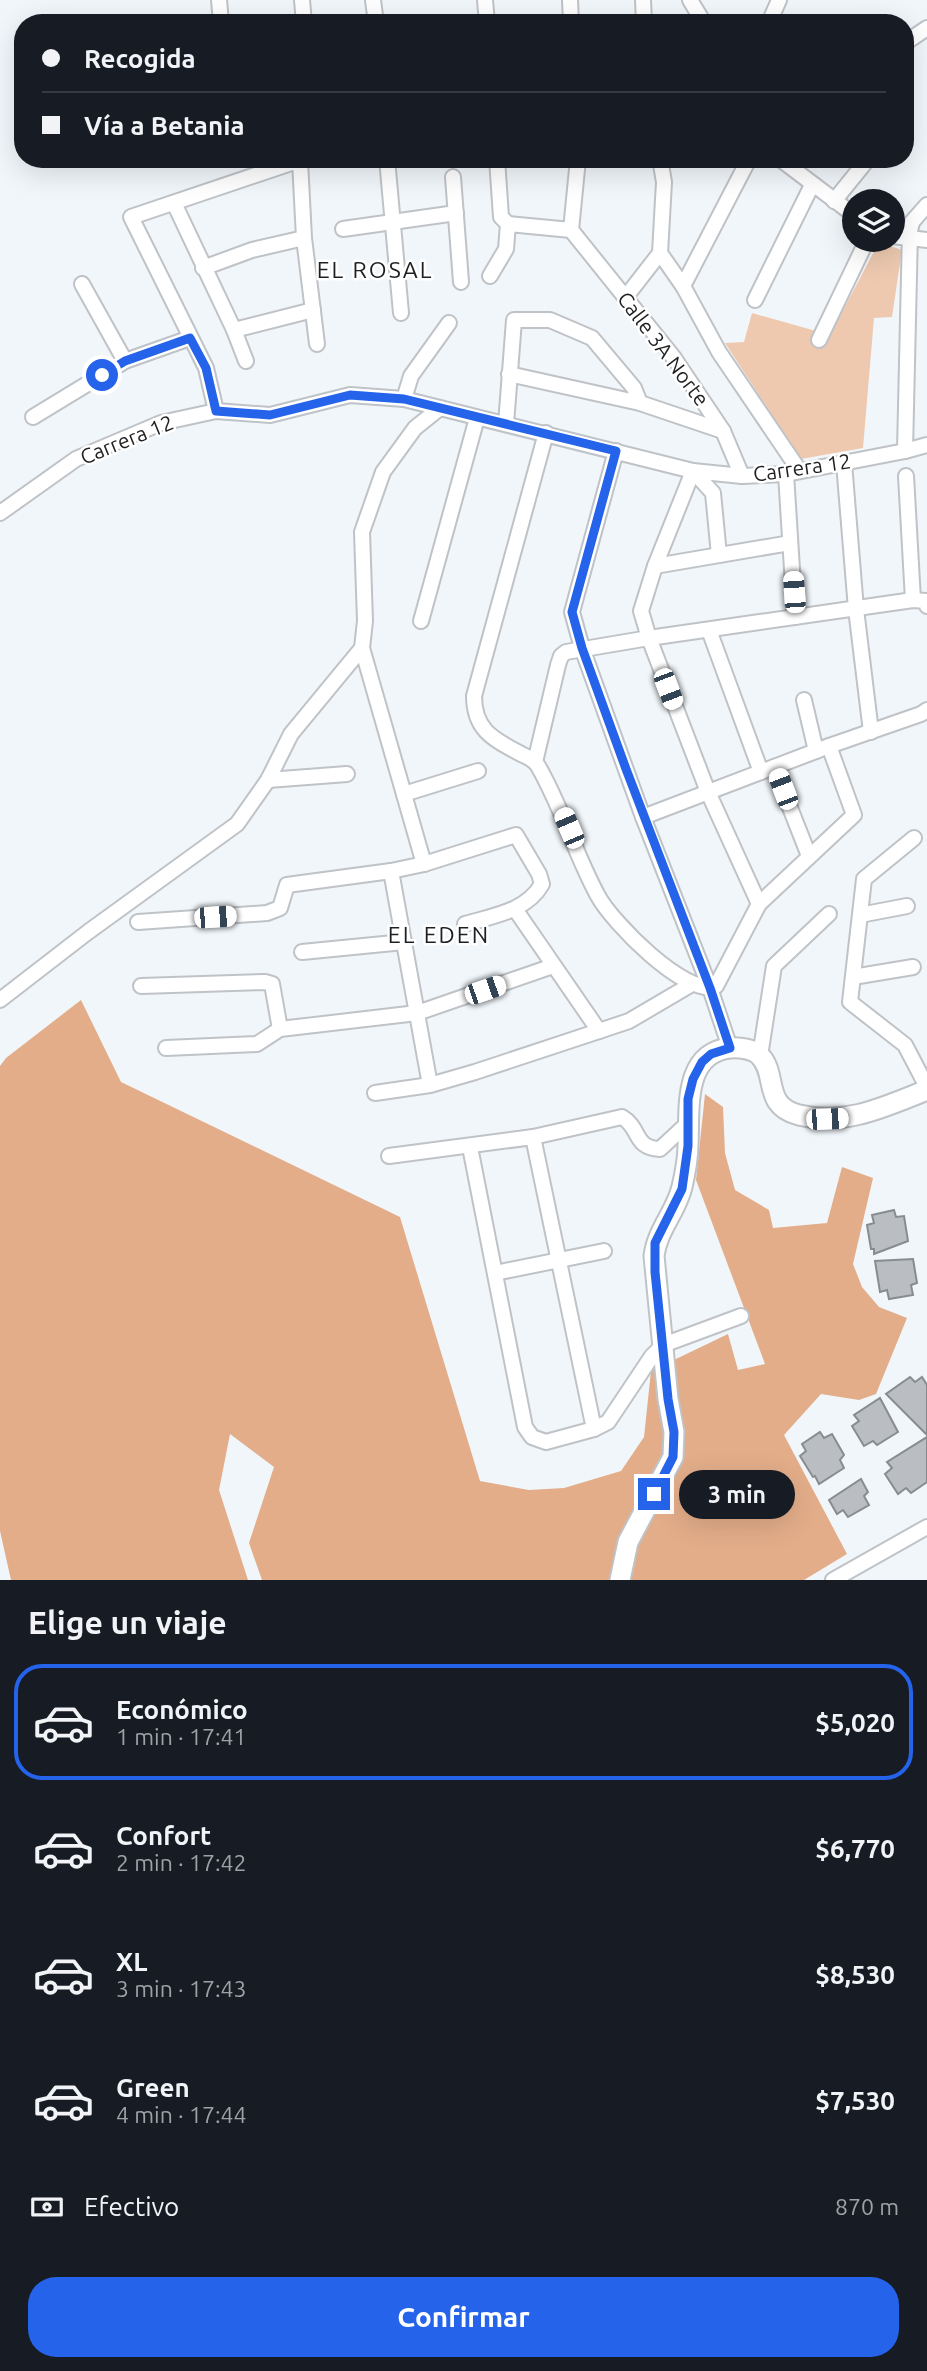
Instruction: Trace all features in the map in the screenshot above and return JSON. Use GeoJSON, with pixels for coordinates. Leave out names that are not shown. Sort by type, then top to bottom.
{"type":"FeatureCollection","features":[{"type":"Feature","properties":{"kind":"street"},"geometry":{"type":"LineString","coordinates":[[216,411],[206,368],[131,217],[278,168]]}},
{"type":"Feature","properties":{"kind":"street"},"geometry":{"type":"LineString","coordinates":[[302,168],[304,237],[317,344]]}},
{"type":"Feature","properties":{"kind":"street"},"geometry":{"type":"LineString","coordinates":[[388,168],[401,313]]}},
{"type":"Feature","properties":{"kind":"street"},"geometry":{"type":"LineString","coordinates":[[497,168],[501,217],[508,224],[571,230],[577,168]]}},
{"type":"Feature","properties":{"kind":"street"},"geometry":{"type":"LineString","coordinates":[[625,298],[660,253],[664,182],[662,168]]}},
{"type":"Feature","properties":{"kind":"street"},"geometry":{"type":"LineString","coordinates":[[683,286],[744,168]]}},
{"type":"Feature","properties":{"kind":"street"},"geometry":{"type":"LineString","coordinates":[[791,168],[842,207]]}},
{"type":"Feature","properties":{"kind":"street"},"geometry":{"type":"LineString","coordinates":[[834,201],[861,168]]}},
{"type":"Feature","properties":{"kind":"street"},"geometry":{"type":"LineString","coordinates":[[453,177],[461,282]]}},
{"type":"Feature","properties":{"kind":"street"},"geometry":{"type":"LineString","coordinates":[[755,300],[813,185]]}},
{"type":"Feature","properties":{"kind":"street"},"geometry":{"type":"LineString","coordinates":[[174,203],[246,361]]}},
{"type":"Feature","properties":{"kind":"street"},"geometry":{"type":"LineString","coordinates":[[905,452],[910,239],[912,222],[927,205]]}},
{"type":"Feature","properties":{"kind":"street"},"geometry":{"type":"LineString","coordinates":[[343,229],[456,214]]}},
{"type":"Feature","properties":{"kind":"street"},"geometry":{"type":"LineString","coordinates":[[490,276],[506,249],[508,224]]}},
{"type":"Feature","properties":{"kind":"street","name":"Calle 3A Norte"},"geometry":{"type":"LineString","coordinates":[[571,230],[674,358],[723,431],[742,476]]}},
{"type":"Feature","properties":{"kind":"street"},"geometry":{"type":"LineString","coordinates":[[203,268],[252,250],[304,237]]}},
{"type":"Feature","properties":{"kind":"street"},"geometry":{"type":"LineString","coordinates":[[905,238],[927,240]]}},
{"type":"Feature","properties":{"kind":"street"},"geometry":{"type":"LineString","coordinates":[[819,340],[861,252]]}},
{"type":"Feature","properties":{"kind":"street"},"geometry":{"type":"LineString","coordinates":[[660,253],[683,286],[719,352],[793,472],[790,543],[795,617]]}},
{"type":"Feature","properties":{"kind":"street"},"geometry":{"type":"LineString","coordinates":[[82,284],[125,361]]}},
{"type":"Feature","properties":{"kind":"street"},"geometry":{"type":"LineString","coordinates":[[234,330],[313,310]]}},
{"type":"Feature","properties":{"kind":"street"},"geometry":{"type":"LineString","coordinates":[[506,424],[514,320],[550,320],[592,338],[634,388],[640,402]]}},
{"type":"Feature","properties":{"kind":"street"},"geometry":{"type":"LineString","coordinates":[[404,399],[411,376],[449,323]]}},
{"type":"Feature","properties":{"kind":"street"},"geometry":{"type":"LineString","coordinates":[[33,417],[125,361],[190,338]]}},
{"type":"Feature","properties":{"kind":"street"},"geometry":{"type":"LineString","coordinates":[[509,374],[640,402],[723,431]]}},
{"type":"Feature","properties":{"kind":"street","name":"Carrera 12"},"geometry":{"type":"LineString","coordinates":[[0,513],[76,460],[161,423],[216,411],[270,415],[350,395],[404,399],[693,471],[742,476],[793,472],[905,452],[927,445]]}},
{"type":"Feature","properties":{"kind":"street"},"geometry":{"type":"LineString","coordinates":[[424,864],[362,648],[365,621],[362,532],[383,472],[415,428],[440,408]]}},
{"type":"Feature","properties":{"kind":"street"},"geometry":{"type":"LineString","coordinates":[[421,621],[477,418]]}},
{"type":"Feature","properties":{"kind":"street"},"geometry":{"type":"LineString","coordinates":[[546,433],[474,696],[474,713],[483,730],[536,762],[559,805],[599,898],[636,942],[671,972],[692,984],[710,988],[720,982],[759,904],[854,815],[804,700]]}},
{"type":"Feature","properties":{"kind":"street"},"geometry":{"type":"LineString","coordinates":[[616,451],[572,612],[582,648],[643,817],[710,988],[730,1048]]}},
{"type":"Feature","properties":{"kind":"street"},"geometry":{"type":"LineString","coordinates":[[844,463],[856,609],[871,732]]}},
{"type":"Feature","properties":{"kind":"street"},"geometry":{"type":"LineString","coordinates":[[719,555],[713,493],[693,471],[655,566],[641,611],[708,792],[759,904]]}},
{"type":"Feature","properties":{"kind":"street"},"geometry":{"type":"LineString","coordinates":[[536,762],[561,656],[566,652],[795,617],[920,603],[906,476]]}},
{"type":"Feature","properties":{"kind":"street"},"geometry":{"type":"LineString","coordinates":[[655,566],[790,543]]}},
{"type":"Feature","properties":{"kind":"street"},"geometry":{"type":"LineString","coordinates":[[709,630],[768,769],[809,856]]}},
{"type":"Feature","properties":{"kind":"street"},"geometry":{"type":"LineString","coordinates":[[0,1000],[88,932],[237,824],[268,780],[291,734],[362,648]]}},
{"type":"Feature","properties":{"kind":"street"},"geometry":{"type":"LineString","coordinates":[[643,817],[823,748],[921,715],[927,710]]}},
{"type":"Feature","properties":{"kind":"street"},"geometry":{"type":"LineString","coordinates":[[404,794],[478,771]]}},
{"type":"Feature","properties":{"kind":"street"},"geometry":{"type":"LineString","coordinates":[[268,780],[346,774]]}},
{"type":"Feature","properties":{"kind":"street"},"geometry":{"type":"LineString","coordinates":[[138,922],[267,913],[280,908],[287,885],[391,872],[516,835],[542,884],[536,894],[515,909],[465,924]]}},
{"type":"Feature","properties":{"kind":"street"},"geometry":{"type":"LineString","coordinates":[[620,1580],[628,1542],[673,1457],[674,1432],[655,1272],[655,1243],[682,1189],[689,1122],[688,1099],[693,1079],[702,1062],[711,1054],[730,1048],[747,1049],[760,1056],[768,1072],[771,1091],[787,1111],[827,1119],[857,1117],[927,1089],[905,1045],[850,1002],[864,878],[914,838]]}},
{"type":"Feature","properties":{"kind":"street"},"geometry":{"type":"LineString","coordinates":[[391,872],[430,1085]]}},
{"type":"Feature","properties":{"kind":"street"},"geometry":{"type":"LineString","coordinates":[[860,915],[907,906]]}},
{"type":"Feature","properties":{"kind":"street"},"geometry":{"type":"LineString","coordinates":[[515,909],[599,1031]]}},
{"type":"Feature","properties":{"kind":"street"},"geometry":{"type":"LineString","coordinates":[[760,1056],[774,966],[829,914]]}},
{"type":"Feature","properties":{"kind":"street"},"geometry":{"type":"LineString","coordinates":[[302,952],[404,942]]}},
{"type":"Feature","properties":{"kind":"street"},"geometry":{"type":"LineString","coordinates":[[166,1048],[257,1044],[280,1029],[417,1013],[553,966]]}},
{"type":"Feature","properties":{"kind":"street"},"geometry":{"type":"LineString","coordinates":[[853,977],[913,967]]}},
{"type":"Feature","properties":{"kind":"street"},"geometry":{"type":"LineString","coordinates":[[141,986],[265,982],[272,984],[280,1029]]}},
{"type":"Feature","properties":{"kind":"street"},"geometry":{"type":"LineString","coordinates":[[375,1093],[430,1085],[629,1021],[692,984]]}},
{"type":"Feature","properties":{"kind":"street"},"geometry":{"type":"LineString","coordinates":[[389,1156],[533,1137],[622,1117],[631,1122],[643,1145],[660,1149],[689,1122]]}},
{"type":"Feature","properties":{"kind":"street"},"geometry":{"type":"LineString","coordinates":[[533,1137],[594,1429]]}},
{"type":"Feature","properties":{"kind":"street"},"geometry":{"type":"LineString","coordinates":[[470,1147],[525,1427],[532,1437],[546,1442],[594,1429],[608,1422],[652,1356],[663,1345],[741,1316]]}},
{"type":"Feature","properties":{"kind":"street"},"geometry":{"type":"LineString","coordinates":[[495,1273],[604,1251]]}},
{"type":"Feature","properties":{"kind":"street"},"geometry":{"type":"LineString","coordinates":[[833,1580],[927,1527]]}},
{"type":"Feature","properties":{"kind":"shaded area"},"geometry":{"type":"Polygon","coordinates":[[[874,252],[902,252],[892,317],[874,318],[863,448],[801,459],[725,343],[744,342],[752,313],[830,335],[874,252]]]}},
{"type":"Feature","properties":{"kind":"shaded area"},"geometry":{"type":"Polygon","coordinates":[[[81,1000],[121,1082],[400,1217],[480,1481],[529,1490],[564,1488],[621,1471],[644,1437],[651,1371],[728,1334],[738,1370],[765,1364],[696,1180],[705,1094],[723,1107],[725,1153],[735,1190],[769,1210],[773,1228],[827,1223],[842,1167],[873,1178],[853,1264],[862,1287],[879,1307],[907,1318],[876,1394],[859,1400],[821,1394],[784,1435],[847,1554],[804,1580],[262,1580],[249,1543],[274,1467],[230,1434],[219,1490],[248,1580],[11,1580],[0,1531],[0,1066],[6,1058],[81,1000]]]}},
{"type":"Feature","properties":{"kind":"building"},"geometry":{"type":"Polygon","coordinates":[[[894,1210],[896,1217],[904,1216],[908,1241],[874,1254],[867,1225],[874,1223],[872,1215],[894,1210]]]}},
{"type":"Feature","properties":{"kind":"building"},"geometry":{"type":"Polygon","coordinates":[[[913,1259],[917,1283],[911,1285],[913,1295],[889,1299],[887,1290],[880,1292],[875,1261],[913,1259]]]}},
{"type":"Feature","properties":{"kind":"building"},"geometry":{"type":"Polygon","coordinates":[[[910,1377],[915,1382],[922,1377],[927,1385],[927,1435],[886,1394],[910,1377]]]}},
{"type":"Feature","properties":{"kind":"building"},"geometry":{"type":"Polygon","coordinates":[[[880,1398],[898,1432],[877,1445],[873,1441],[864,1446],[852,1426],[859,1421],[854,1415],[880,1398]]]}},
{"type":"Feature","properties":{"kind":"building"},"geometry":{"type":"Polygon","coordinates":[[[820,1432],[824,1438],[832,1434],[844,1455],[840,1460],[844,1468],[819,1484],[800,1456],[806,1451],[802,1444],[820,1432]]]}},
{"type":"Feature","properties":{"kind":"building"},"geometry":{"type":"Polygon","coordinates":[[[927,1437],[927,1482],[911,1493],[906,1488],[898,1494],[885,1474],[892,1468],[887,1462],[927,1437]]]}},
{"type":"Feature","properties":{"kind":"building"},"geometry":{"type":"Polygon","coordinates":[[[861,1479],[868,1492],[864,1496],[869,1505],[848,1517],[843,1510],[837,1514],[829,1500],[861,1479]]]}},
{"type":"Feature","properties":{"kind":"district","name":"EL ROSAL"},"geometry":{"type":"Point","coordinates":[375,270]}},
{"type":"Feature","properties":{"kind":"district","name":"EL EDEN"},"geometry":{"type":"Point","coordinates":[439,935]}},
{"type":"Feature","properties":{"kind":"route"},"geometry":{"type":"LineString","coordinates":[[102,375],[125,361],[190,338],[206,368],[216,411],[270,415],[350,395],[404,399],[616,451],[572,612],[582,648],[643,817],[710,988],[730,1048],[711,1054],[702,1062],[693,1079],[688,1099],[688,1146],[682,1189],[655,1243],[655,1272],[674,1432],[673,1457],[654,1494]]}}]}
